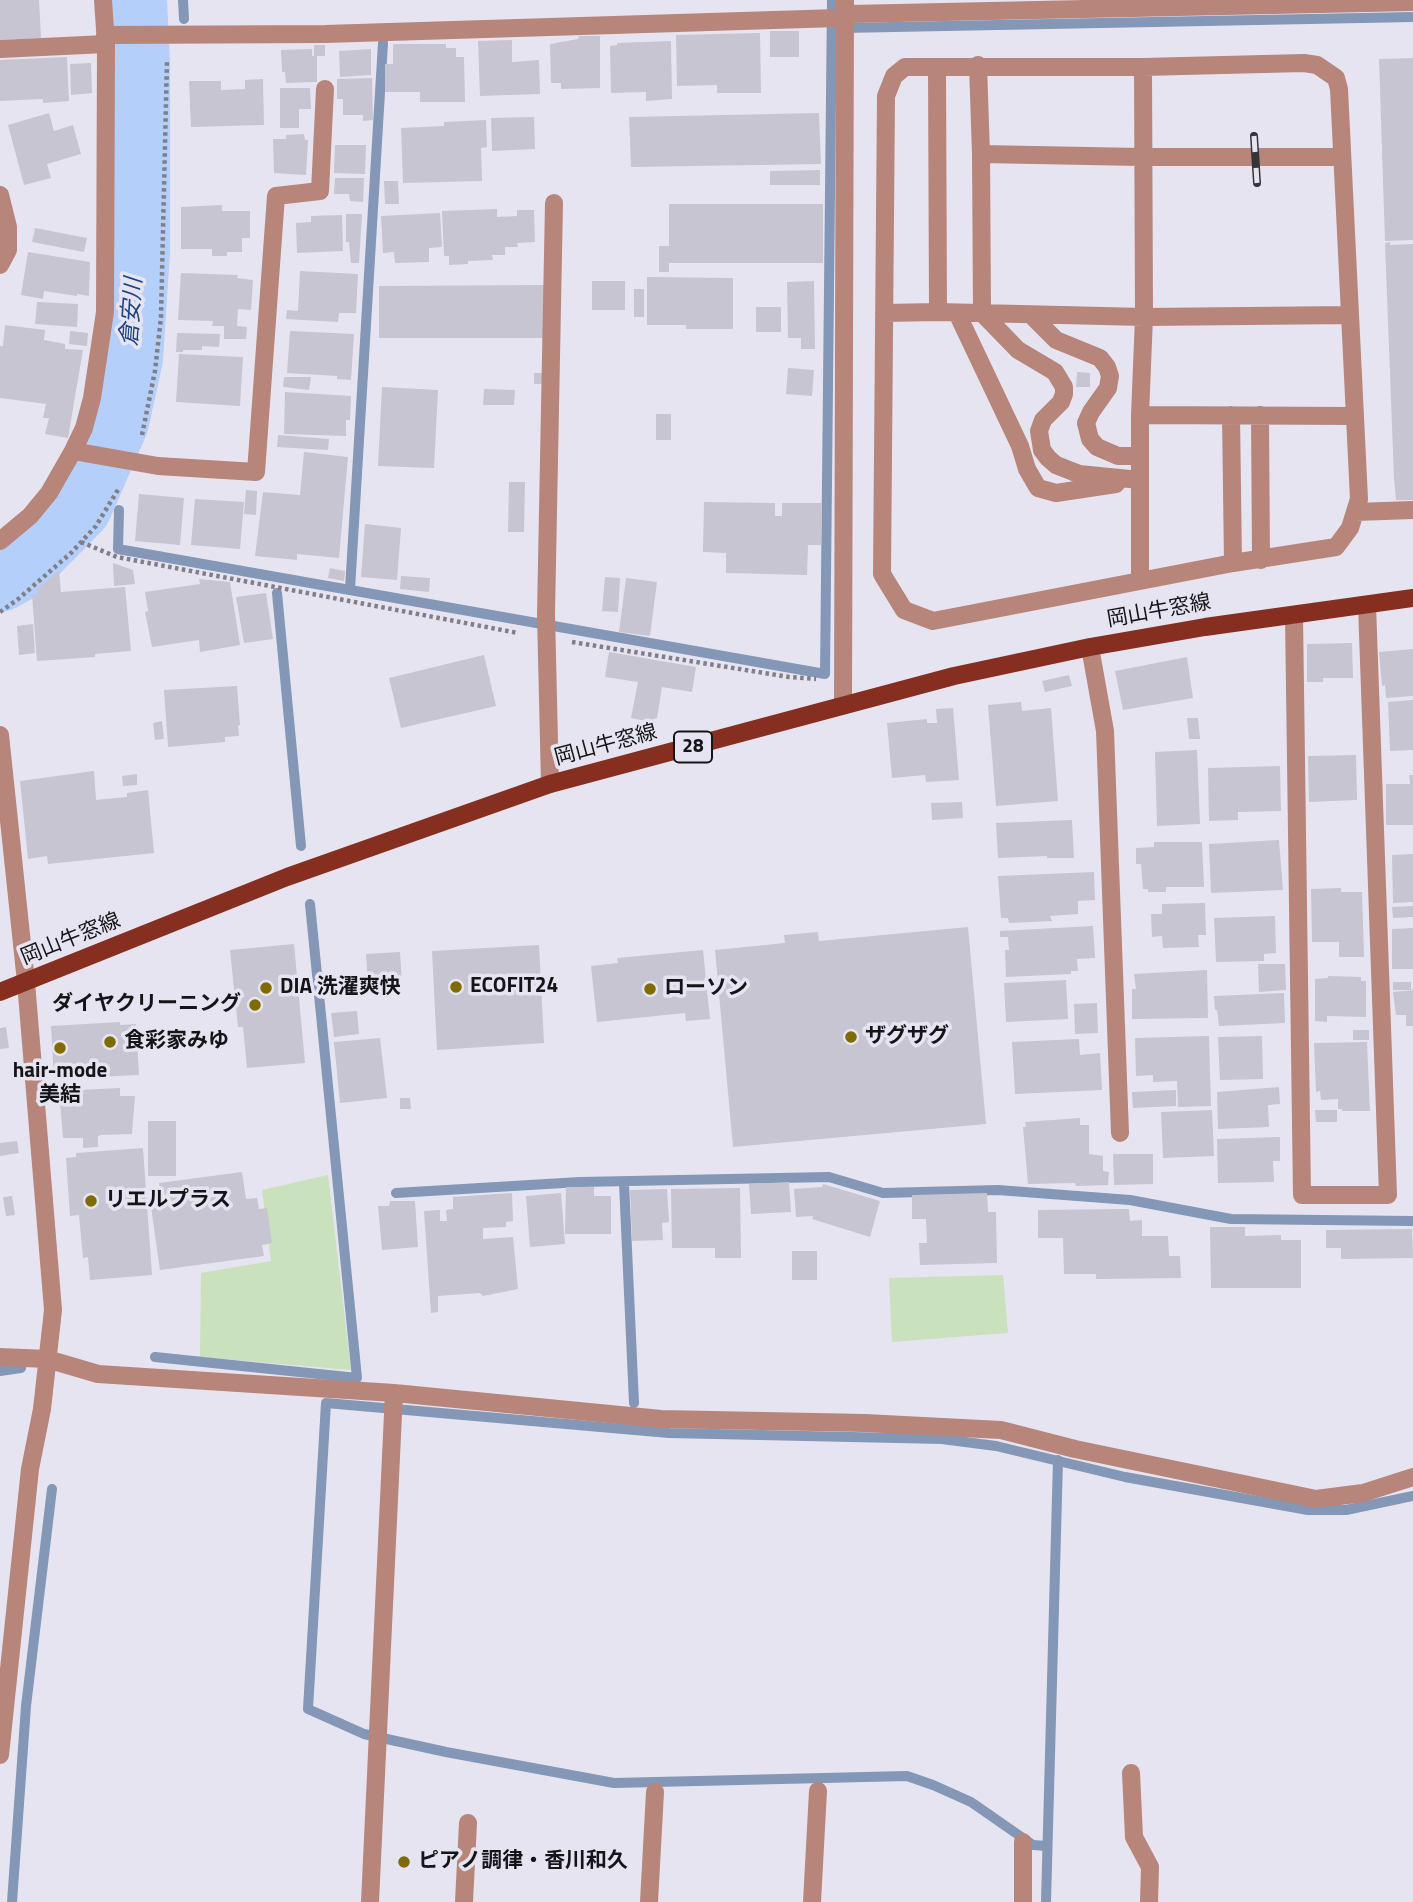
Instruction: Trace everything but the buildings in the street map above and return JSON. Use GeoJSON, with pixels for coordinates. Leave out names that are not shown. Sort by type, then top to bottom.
{"type":"FeatureCollection","features":[{"type":"Feature","properties":{"kind":"main road","name":"岡山牛窓線"},"geometry":{"type":"LineString","coordinates":[[0,992],[287,877],[550,784],[954,676],[1090,647],[1205,627],[1413,598]]}},
{"type":"Feature","properties":{"kind":"street"},"geometry":{"type":"LineString","coordinates":[[0,541],[30,516],[79,452],[92,398],[105,312],[110,38],[103,0]]}},
{"type":"Feature","properties":{"kind":"street"},"geometry":{"type":"LineString","coordinates":[[0,49],[159,35],[325,34],[1413,2]]}},
{"type":"Feature","properties":{"kind":"street"},"geometry":{"type":"LineString","coordinates":[[841,18],[843,705]]}},
{"type":"Feature","properties":{"kind":"street"},"geometry":{"type":"LineString","coordinates":[[1304,63],[1317,65],[1336,78],[1339,89],[1359,499],[1350,528],[1336,547],[1140,580],[933,621],[904,610],[883,574],[886,96],[894,76],[905,67],[978,65],[1143,67],[1304,63]]}},
{"type":"Feature","properties":{"kind":"street"},"geometry":{"type":"LineString","coordinates":[[978,65],[982,313],[1018,350],[1055,372],[1064,387],[1065,394],[1061,402],[1043,420],[1039,431],[1042,450],[1048,458],[1056,465],[1079,474],[1140,480]]}},
{"type":"Feature","properties":{"kind":"street"},"geometry":{"type":"LineString","coordinates":[[937,67],[937,312]]}},
{"type":"Feature","properties":{"kind":"street"},"geometry":{"type":"LineString","coordinates":[[1140,580],[1143,67]]}},
{"type":"Feature","properties":{"kind":"street"},"geometry":{"type":"LineString","coordinates":[[79,452],[159,467],[256,472],[276,196],[320,191],[325,89]]}},
{"type":"Feature","properties":{"kind":"street"},"geometry":{"type":"LineString","coordinates":[[981,154],[1342,157]]}},
{"type":"Feature","properties":{"kind":"street"},"geometry":{"type":"LineString","coordinates":[[0,195],[8,227],[8,250],[0,265]]}},
{"type":"Feature","properties":{"kind":"street"},"geometry":{"type":"LineString","coordinates":[[550,784],[546,628],[554,203]]}},
{"type":"Feature","properties":{"kind":"street"},"geometry":{"type":"LineString","coordinates":[[884,313],[1143,317],[1350,315]]}},
{"type":"Feature","properties":{"kind":"street"},"geometry":{"type":"LineString","coordinates":[[957,313],[1038,488],[1056,493],[1140,480]]}},
{"type":"Feature","properties":{"kind":"street"},"geometry":{"type":"LineString","coordinates":[[1031,315],[1056,340],[1100,359],[1107,367],[1110,376],[1108,388],[1086,423],[1090,439],[1097,447],[1118,456],[1140,456]]}},
{"type":"Feature","properties":{"kind":"street"},"geometry":{"type":"LineString","coordinates":[[1140,415],[1355,416]]}},
{"type":"Feature","properties":{"kind":"street"},"geometry":{"type":"LineString","coordinates":[[1231,415],[1233,563]]}},
{"type":"Feature","properties":{"kind":"street"},"geometry":{"type":"LineString","coordinates":[[1260,415],[1261,560]]}},
{"type":"Feature","properties":{"kind":"street"},"geometry":{"type":"LineString","coordinates":[[1355,512],[1413,510]]}},
{"type":"Feature","properties":{"kind":"street"},"geometry":{"type":"LineString","coordinates":[[1294,615],[1302,1195],[1388,1195],[1367,605]]}},
{"type":"Feature","properties":{"kind":"street"},"geometry":{"type":"LineString","coordinates":[[1090,647],[1105,731],[1119,1133]]}},
{"type":"Feature","properties":{"kind":"street"},"geometry":{"type":"LineString","coordinates":[[0,735],[26,982],[53,1310],[42,1409],[30,1469],[4,1689],[0,1755]]}},
{"type":"Feature","properties":{"kind":"street"},"geometry":{"type":"LineString","coordinates":[[0,1357],[47,1359],[98,1374],[394,1404],[661,1419],[865,1423],[1001,1430],[1075,1449],[1316,1499],[1363,1493],[1413,1477]]}},
{"type":"Feature","properties":{"kind":"street"},"geometry":{"type":"LineString","coordinates":[[369,1902],[394,1404]]}},
{"type":"Feature","properties":{"kind":"street"},"geometry":{"type":"LineString","coordinates":[[1131,1773],[1134,1837],[1150,1867],[1149,1902]]}},
{"type":"Feature","properties":{"kind":"street"},"geometry":{"type":"LineString","coordinates":[[812,1902],[818,1791]]}},
{"type":"Feature","properties":{"kind":"street"},"geometry":{"type":"LineString","coordinates":[[649,1902],[654,1793]]}},
{"type":"Feature","properties":{"kind":"street"},"geometry":{"type":"LineString","coordinates":[[464,1902],[468,1823]]}},
{"type":"Feature","properties":{"kind":"street"},"geometry":{"type":"LineString","coordinates":[[1023,1842],[1023,1902]]}},
{"type":"Feature","properties":{"kind":"path"},"geometry":{"type":"LineString","coordinates":[[82,542],[117,556],[546,628],[789,677],[843,681]]}},
{"type":"Feature","properties":{"kind":"green space"},"geometry":{"type":"Polygon","coordinates":[[[328,1175],[351,1370],[200,1357],[201,1273],[271,1261],[262,1190],[328,1175]]]}},
{"type":"Feature","properties":{"kind":"green space"},"geometry":{"type":"Polygon","coordinates":[[[1003,1275],[1008,1333],[892,1342],[889,1278],[1003,1275]]]}},
{"type":"Feature","properties":{"kind":"waterway","name":"倉安川"},"geometry":{"type":"LineString","coordinates":[[0,579],[18,569],[79,507],[116,422],[130,358],[137,252],[137,63],[134,0]]}},
{"type":"Feature","properties":{"kind":"waterway"},"geometry":{"type":"LineString","coordinates":[[116,422],[132,422],[142,384],[147,338],[152,272],[156,0]]}},
{"type":"Feature","properties":{"kind":"waterway"},"geometry":{"type":"LineString","coordinates":[[183,0],[184,19]]}},
{"type":"Feature","properties":{"kind":"waterway"},"geometry":{"type":"LineString","coordinates":[[119,510],[118,549],[825,674],[832,0]]}},
{"type":"Feature","properties":{"kind":"waterway"},"geometry":{"type":"LineString","coordinates":[[842,28],[1413,17]]}},
{"type":"Feature","properties":{"kind":"waterway"},"geometry":{"type":"LineString","coordinates":[[350,589],[383,43]]}},
{"type":"Feature","properties":{"kind":"waterway"},"geometry":{"type":"LineString","coordinates":[[277,593],[301,846]]}},
{"type":"Feature","properties":{"kind":"waterway"},"geometry":{"type":"LineString","coordinates":[[155,1357],[357,1378],[310,904]]}},
{"type":"Feature","properties":{"kind":"waterway"},"geometry":{"type":"LineString","coordinates":[[396,1193],[580,1182],[829,1177],[883,1193],[998,1190],[1130,1200],[1231,1219],[1413,1221]]}},
{"type":"Feature","properties":{"kind":"waterway"},"geometry":{"type":"LineString","coordinates":[[624,1183],[634,1403]]}},
{"type":"Feature","properties":{"kind":"waterway"},"geometry":{"type":"LineString","coordinates":[[0,1371],[21,1368]]}},
{"type":"Feature","properties":{"kind":"waterway"},"geometry":{"type":"LineString","coordinates":[[1047,1846],[1033,1845],[971,1802],[907,1776],[614,1783],[364,1734],[308,1709],[326,1403],[669,1433],[942,1439],[996,1446],[1125,1477],[1308,1510],[1346,1510],[1413,1496]]}},
{"type":"Feature","properties":{"kind":"waterway"},"geometry":{"type":"LineString","coordinates":[[1046,1902],[1058,1460]]}},
{"type":"Feature","properties":{"kind":"waterway"},"geometry":{"type":"LineString","coordinates":[[12,1902],[26,1706],[52,1489]]}},
{"type":"Feature","properties":{"kind":"railway"},"geometry":{"type":"LineString","coordinates":[[1254,136],[1257,183]]}},
{"type":"Feature","properties":{"kind":"place","name":"ECOFIT24"},"geometry":{"type":"Point","coordinates":[456,987]}},
{"type":"Feature","properties":{"kind":"place","name":"DIA 洗濯爽快"},"geometry":{"type":"Point","coordinates":[266,988]}},
{"type":"Feature","properties":{"kind":"place","name":"ローソン"},"geometry":{"type":"Point","coordinates":[650,989]}},
{"type":"Feature","properties":{"kind":"place","name":"ダイヤクリーニング"},"geometry":{"type":"Point","coordinates":[255,1005]}},
{"type":"Feature","properties":{"kind":"place","name":"ザグザグ"},"geometry":{"type":"Point","coordinates":[851,1037]}},
{"type":"Feature","properties":{"kind":"place","name":"食彩家みゆ"},"geometry":{"type":"Point","coordinates":[110,1042]}},
{"type":"Feature","properties":{"kind":"place","name":"hair-mode 美結"},"geometry":{"type":"Point","coordinates":[60,1048]}},
{"type":"Feature","properties":{"kind":"place","name":"リエルプラス"},"geometry":{"type":"Point","coordinates":[91,1201]}},
{"type":"Feature","properties":{"kind":"place","name":"ピアノ調律・香川和久"},"geometry":{"type":"Point","coordinates":[404,1862]}}]}
